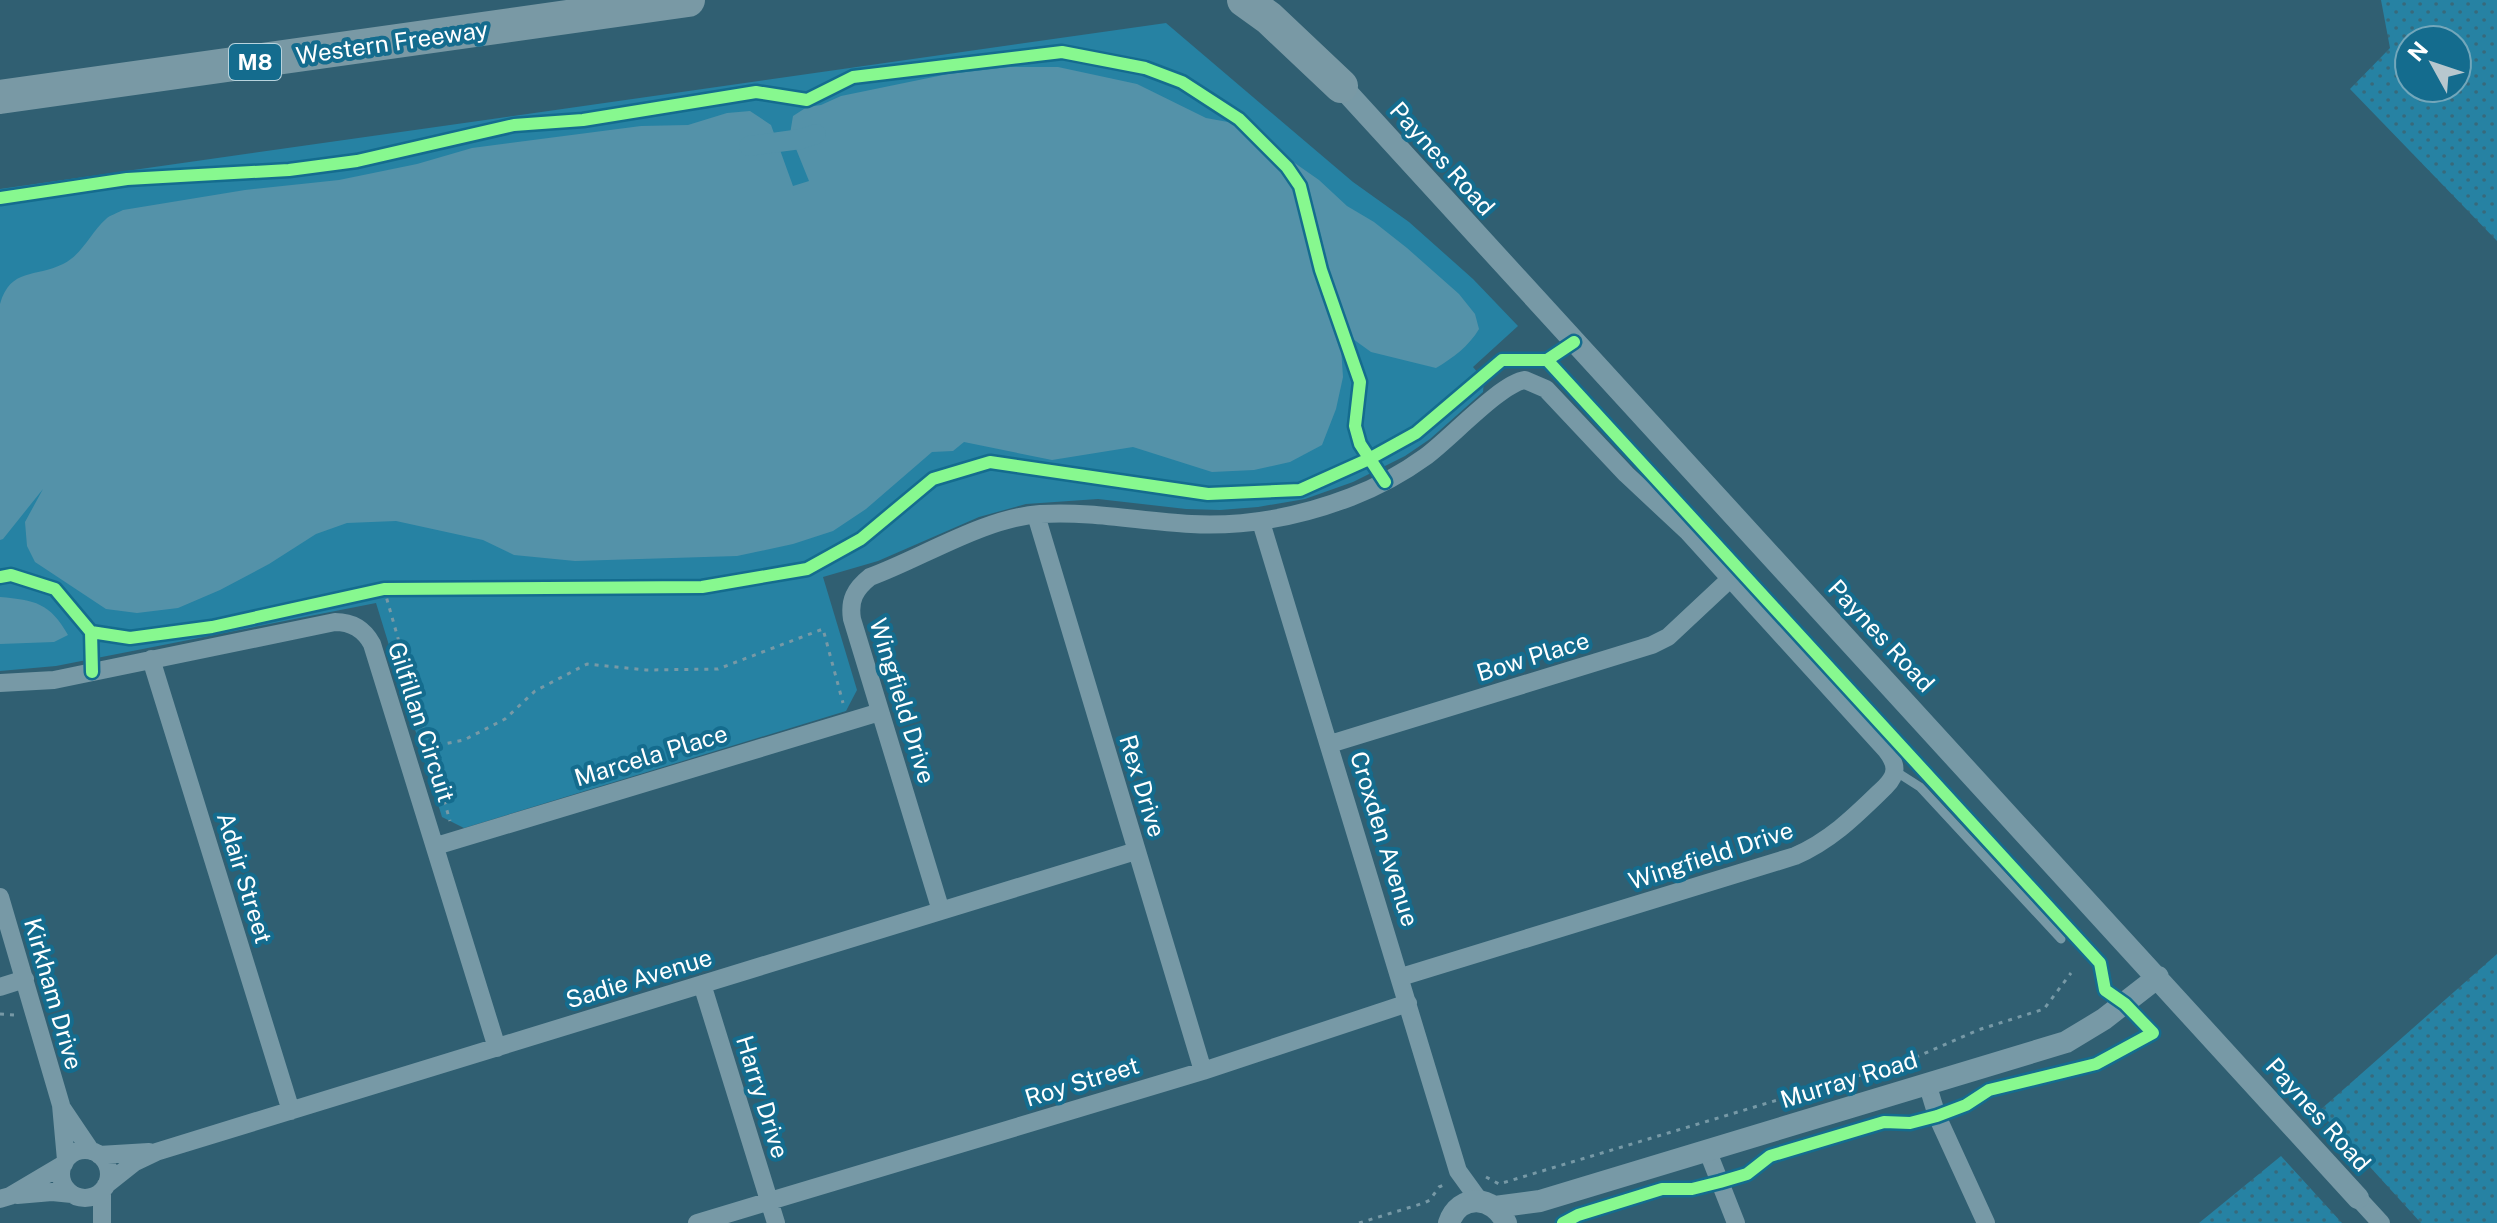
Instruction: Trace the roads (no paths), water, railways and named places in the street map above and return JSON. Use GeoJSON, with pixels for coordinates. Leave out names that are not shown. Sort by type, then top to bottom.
{"type":"FeatureCollection","features":[{"type":"Feature","properties":{"kind":"highway","name":"Western Freeway"},"geometry":{"type":"LineString","coordinates":[[0,97],[688,0]]}},
{"type":"Feature","properties":{"kind":"highway"},"geometry":{"type":"LineString","coordinates":[[1244,0],[1281,28],[1341,86]]}},
{"type":"Feature","properties":{"kind":"highway"},"geometry":{"type":"LineString","coordinates":[[1275,0],[1341,86]]}},
{"type":"Feature","properties":{"kind":"street","name":"Paynes Road"},"geometry":{"type":"LineString","coordinates":[[1341,86],[2381,1223]]}},
{"type":"Feature","properties":{"kind":"street","name":"Wingfield Drive"},"geometry":{"type":"LineString","coordinates":[[941,911],[850,609],[859,586],[870,577],[994,525],[1036,515],[1121,515],[1190,524],[1261,522],[1310,511],[1385,482],[1435,449],[1506,387],[1517,381],[1535,382],[1546,389],[1626,474],[1669,513],[1886,750],[1895,771],[1893,779],[1834,835],[1795,856],[1401,977]]}},
{"type":"Feature","properties":{"kind":"street","name":"Rex Drive"},"geometry":{"type":"LineString","coordinates":[[1036,515],[1203,1071]]}},
{"type":"Feature","properties":{"kind":"street","name":"Croxden Avenue"},"geometry":{"type":"LineString","coordinates":[[1261,522],[1460,1178],[1493,1210]]}},
{"type":"Feature","properties":{"kind":"street","name":"Bow Place"},"geometry":{"type":"LineString","coordinates":[[1330,744],[1652,645],[1668,637],[1730,579]]}},
{"type":"Feature","properties":{"kind":"street","name":"Gilfillan Circuit"},"geometry":{"type":"LineString","coordinates":[[0,683],[54,680],[335,622],[348,622],[358,628],[372,644],[497,1048]]}},
{"type":"Feature","properties":{"kind":"street","name":"Adair Street"},"geometry":{"type":"LineString","coordinates":[[151,659],[291,1111]]}},
{"type":"Feature","properties":{"kind":"street","name":"Marcela Place"},"geometry":{"type":"LineString","coordinates":[[436,846],[880,712]]}},
{"type":"Feature","properties":{"kind":"street","name":"Sadie Avenue"},"geometry":{"type":"LineString","coordinates":[[104,1188],[135,1162],[156,1152],[1136,851]]}},
{"type":"Feature","properties":{"kind":"street","name":"Kirkham Drive"},"geometry":{"type":"LineString","coordinates":[[0,897],[61,1105],[65,1162]]}},
{"type":"Feature","properties":{"kind":"street","name":"Murray Road"},"geometry":{"type":"LineString","coordinates":[[1449,1219],[1461,1205],[1493,1210],[1540,1201],[2066,1042],[2104,1019],[2158,977]]}},
{"type":"Feature","properties":{"kind":"street"},"geometry":{"type":"LineString","coordinates":[[0,987],[25,979]]}},
{"type":"Feature","properties":{"kind":"street","name":"Harry Drive"},"geometry":{"type":"LineString","coordinates":[[702,984],[776,1223]]}},
{"type":"Feature","properties":{"kind":"street","name":"Roy Street"},"geometry":{"type":"LineString","coordinates":[[697,1223],[1203,1071],[1408,1003]]}},
{"type":"Feature","properties":{"kind":"street"},"geometry":{"type":"LineString","coordinates":[[1927,1083],[1937,1116],[1986,1223]]}},
{"type":"Feature","properties":{"kind":"street","name":"Kirkham Drive"},"geometry":{"type":"LineString","coordinates":[[61,1105],[95,1153]]}},
{"type":"Feature","properties":{"kind":"street","name":"Sadie Avenue"},"geometry":{"type":"LineString","coordinates":[[95,1153],[156,1152]]}},
{"type":"Feature","properties":{"kind":"street"},"geometry":{"type":"LineString","coordinates":[[1708,1152],[1736,1223]]}},
{"type":"Feature","properties":{"kind":"street"},"geometry":{"type":"LineString","coordinates":[[5,1198],[75,1153],[95,1153],[108,1168],[102,1223]]}},
{"type":"Feature","properties":{"kind":"street"},"geometry":{"type":"LineString","coordinates":[[65,1162],[62,1178],[95,1223]]}},
{"type":"Feature","properties":{"kind":"street","name":"Croxden Avenue"},"geometry":{"type":"LineString","coordinates":[[1449,1219],[1460,1178]]}},
{"type":"Feature","properties":{"kind":"street"},"geometry":{"type":"LineString","coordinates":[[5,1198],[52,1192],[91,1197],[104,1188]]}},
{"type":"Feature","properties":{"kind":"street","name":"Murray Road"},"geometry":{"type":"LineString","coordinates":[[1516,1223],[1540,1201]]}},
{"type":"Feature","properties":{"kind":"lane"},"geometry":{"type":"LineString","coordinates":[[1895,771],[1920,787],[2061,939]]}},
{"type":"Feature","properties":{"kind":"waterway"},"geometry":{"type":"LineString","coordinates":[[749,146],[816,134]]}}]}
